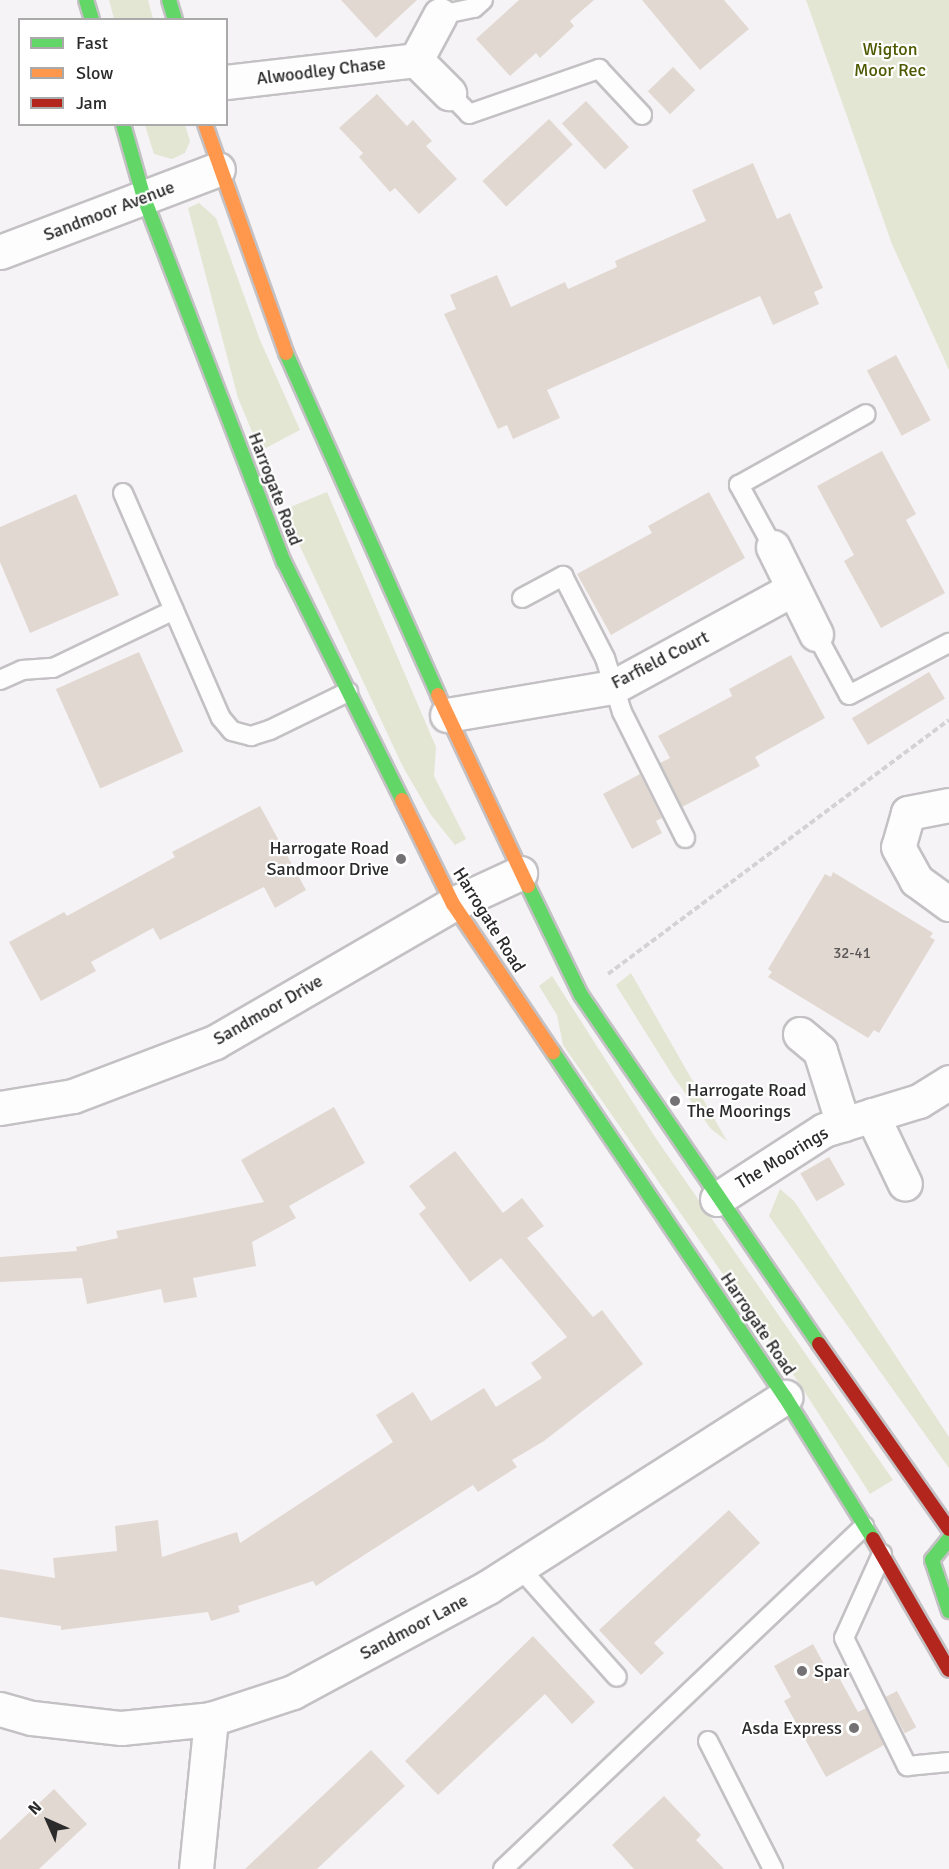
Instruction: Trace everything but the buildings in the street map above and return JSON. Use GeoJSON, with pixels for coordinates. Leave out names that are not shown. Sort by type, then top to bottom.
{"type":"FeatureCollection","features":[{"type":"Feature","properties":{"kind":"highway"},"geometry":{"type":"LineString","coordinates":[[87,0],[92,18]]}},
{"type":"Feature","properties":{"kind":"highway"},"geometry":{"type":"LineString","coordinates":[[169,0],[174,18]]}},
{"type":"Feature","properties":{"kind":"highway","name":"Harrogate Road"},"geometry":{"type":"LineString","coordinates":[[124,126],[144,198],[284,562],[453,904],[785,1397],[882,1554],[949,1670]]}},
{"type":"Feature","properties":{"kind":"highway","name":"Harrogate Road"},"geometry":{"type":"LineString","coordinates":[[206,126],[218,169],[271,320],[447,715],[520,873],[581,995],[717,1199],[949,1529]]}},
{"type":"Feature","properties":{"kind":"highway"},"geometry":{"type":"LineString","coordinates":[[949,1539],[932,1560],[939,1589],[949,1611]]}},
{"type":"Feature","properties":{"kind":"street"},"geometry":{"type":"LineString","coordinates":[[440,7],[416,60],[449,93]]}},
{"type":"Feature","properties":{"kind":"street","name":"Alwoodley Chase"},"geometry":{"type":"LineString","coordinates":[[228,82],[416,60]]}},
{"type":"Feature","properties":{"kind":"street","name":"Sandmoor Avenue"},"geometry":{"type":"LineString","coordinates":[[0,252],[218,169]]}},
{"type":"Feature","properties":{"kind":"street"},"geometry":{"type":"LineString","coordinates":[[773,547],[816,634]]}},
{"type":"Feature","properties":{"kind":"street","name":"Farfield Court"},"geometry":{"type":"LineString","coordinates":[[447,715],[613,687],[793,589]]}},
{"type":"Feature","properties":{"kind":"street"},"geometry":{"type":"LineString","coordinates":[[949,805],[908,813],[898,847],[916,879],[949,904]]}},
{"type":"Feature","properties":{"kind":"street","name":"Sandmoor Drive"},"geometry":{"type":"LineString","coordinates":[[0,1108],[73,1096],[215,1042],[453,904],[520,873]]}},
{"type":"Feature","properties":{"kind":"street"},"geometry":{"type":"LineString","coordinates":[[800,1034],[820,1051],[857,1120],[905,1184]]}},
{"type":"Feature","properties":{"kind":"street","name":"The Moorings"},"geometry":{"type":"LineString","coordinates":[[717,1199],[824,1130],[919,1101],[949,1082]]}},
{"type":"Feature","properties":{"kind":"street","name":"Sandmoor Lane"},"geometry":{"type":"LineString","coordinates":[[0,1709],[32,1718],[121,1728],[211,1719],[293,1692],[519,1567],[785,1397]]}},
{"type":"Feature","properties":{"kind":"street"},"geometry":{"type":"LineString","coordinates":[[196,1869],[211,1719]]}},
{"type":"Feature","properties":{"kind":"lane"},"geometry":{"type":"LineString","coordinates":[[440,7],[474,8],[483,0]]}},
{"type":"Feature","properties":{"kind":"lane"},"geometry":{"type":"LineString","coordinates":[[449,93],[469,114],[599,69],[642,115]]}},
{"type":"Feature","properties":{"kind":"lane"},"geometry":{"type":"LineString","coordinates":[[773,547],[739,484],[866,414]]}},
{"type":"Feature","properties":{"kind":"lane"},"geometry":{"type":"LineString","coordinates":[[123,493],[220,718],[232,731],[251,736],[270,730],[348,692]]}},
{"type":"Feature","properties":{"kind":"lane"},"geometry":{"type":"LineString","coordinates":[[522,598],[563,576],[605,658],[613,687],[685,838]]}},
{"type":"Feature","properties":{"kind":"lane"},"geometry":{"type":"LineString","coordinates":[[0,680],[22,670],[53,668],[174,610]]}},
{"type":"Feature","properties":{"kind":"lane"},"geometry":{"type":"LineString","coordinates":[[816,634],[849,694],[949,644]]}},
{"type":"Feature","properties":{"kind":"lane"},"geometry":{"type":"LineString","coordinates":[[503,1869],[864,1526]]}},
{"type":"Feature","properties":{"kind":"lane"},"geometry":{"type":"LineString","coordinates":[[882,1554],[844,1638],[908,1766],[949,1762]]}},
{"type":"Feature","properties":{"kind":"lane"},"geometry":{"type":"LineString","coordinates":[[519,1567],[618,1677]]}},
{"type":"Feature","properties":{"kind":"lane"},"geometry":{"type":"LineString","coordinates":[[708,1741],[772,1869]]}},
{"type":"Feature","properties":{"kind":"path"},"geometry":{"type":"LineString","coordinates":[[581,995],[949,720]]}},
{"type":"Feature","properties":{"kind":"green space"},"geometry":{"type":"Polygon","coordinates":[[[109,0],[148,0],[153,18],[114,18],[109,0]]]}},
{"type":"Feature","properties":{"kind":"green space","name":"Wigton Moor Rec"},"geometry":{"type":"Polygon","coordinates":[[[806,0],[949,0],[949,370],[892,244],[806,0]]]}},
{"type":"Feature","properties":{"kind":"green space"},"geometry":{"type":"Polygon","coordinates":[[[145,126],[185,126],[190,141],[185,153],[172,159],[154,154],[145,126]]]}},
{"type":"Feature","properties":{"kind":"green space"},"geometry":{"type":"Polygon","coordinates":[[[199,203],[216,218],[260,340],[300,430],[260,451],[238,398],[188,208],[199,203]]]}},
{"type":"Feature","properties":{"kind":"green space"},"geometry":{"type":"Polygon","coordinates":[[[327,492],[436,747],[434,776],[466,839],[455,845],[431,815],[403,767],[283,510],[327,492]]]}},
{"type":"Feature","properties":{"kind":"green space"},"geometry":{"type":"Polygon","coordinates":[[[631,973],[727,1141],[711,1129],[673,1076],[616,985],[631,973]]]}},
{"type":"Feature","properties":{"kind":"green space"},"geometry":{"type":"Polygon","coordinates":[[[552,976],[655,1137],[893,1480],[870,1494],[799,1383],[563,1045],[557,1015],[539,986],[552,976]]]}},
{"type":"Feature","properties":{"kind":"green space"},"geometry":{"type":"Polygon","coordinates":[[[780,1189],[794,1201],[949,1437],[949,1468],[769,1216],[780,1189]]]}},
{"type":"Feature","properties":{"kind":"traffic: fast"},"geometry":{"type":"LineString","coordinates":[[86,0],[91,18]]}},
{"type":"Feature","properties":{"kind":"traffic: fast"},"geometry":{"type":"LineString","coordinates":[[169,0],[174,18]]}},
{"type":"Feature","properties":{"kind":"traffic: fast"},"geometry":{"type":"LineString","coordinates":[[124,126],[144,198],[284,562],[402,800]]}},
{"type":"Feature","properties":{"kind":"traffic: fast"},"geometry":{"type":"LineString","coordinates":[[286,353],[438,695]]}},
{"type":"Feature","properties":{"kind":"traffic: fast"},"geometry":{"type":"LineString","coordinates":[[528,886],[581,995],[819,1344]]}},
{"type":"Feature","properties":{"kind":"traffic: fast"},"geometry":{"type":"LineString","coordinates":[[553,1052],[785,1397],[873,1539]]}},
{"type":"Feature","properties":{"kind":"traffic: fast"},"geometry":{"type":"LineString","coordinates":[[949,1539],[932,1560],[949,1611]]}},
{"type":"Feature","properties":{"kind":"traffic: slow"},"geometry":{"type":"LineString","coordinates":[[206,126],[286,353]]}},
{"type":"Feature","properties":{"kind":"traffic: slow"},"geometry":{"type":"LineString","coordinates":[[438,695],[528,886]]}},
{"type":"Feature","properties":{"kind":"traffic: slow"},"geometry":{"type":"LineString","coordinates":[[402,800],[453,904],[553,1052]]}},
{"type":"Feature","properties":{"kind":"traffic: jam"},"geometry":{"type":"LineString","coordinates":[[819,1344],[949,1529]]}},
{"type":"Feature","properties":{"kind":"traffic: jam"},"geometry":{"type":"LineString","coordinates":[[873,1539],[949,1670]]}},
{"type":"Feature","properties":{"kind":"place","name":"Harrogate Road Sandmoor Drive"},"geometry":{"type":"Point","coordinates":[401,859]}},
{"type":"Feature","properties":{"kind":"place","name":"Harrogate Road The Moorings"},"geometry":{"type":"Point","coordinates":[675,1101]}},
{"type":"Feature","properties":{"kind":"place","name":"Spar"},"geometry":{"type":"Point","coordinates":[802,1671]}},
{"type":"Feature","properties":{"kind":"place","name":"Asda Express"},"geometry":{"type":"Point","coordinates":[854,1728]}}]}
